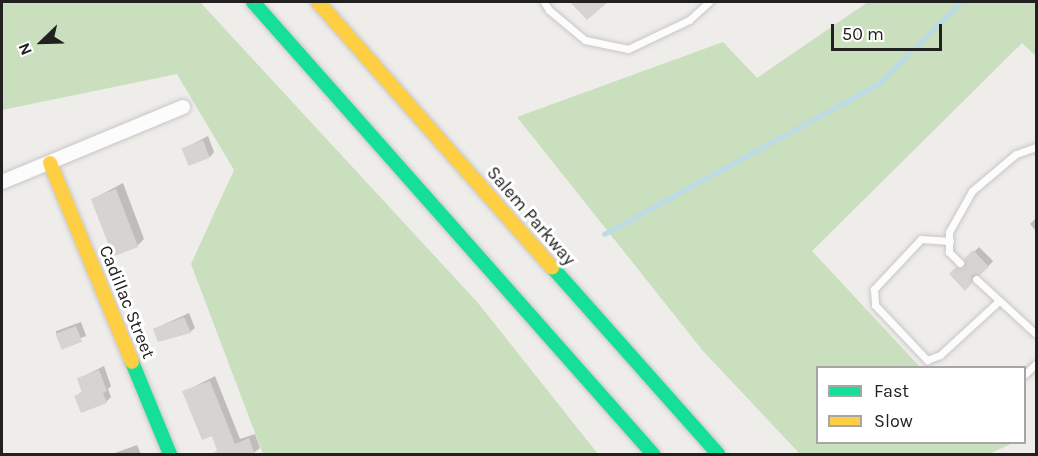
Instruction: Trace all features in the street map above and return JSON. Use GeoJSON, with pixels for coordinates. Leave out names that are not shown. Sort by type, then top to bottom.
{"type":"FeatureCollection","features":[{"type":"Feature","properties":{"kind":"main road"},"geometry":{"type":"LineString","coordinates":[[253,2],[653,454]]}},
{"type":"Feature","properties":{"kind":"main road","name":"Salem Parkway"},"geometry":{"type":"LineString","coordinates":[[318,2],[718,454]]}},
{"type":"Feature","properties":{"kind":"main road","name":"Cadillac Street"},"geometry":{"type":"LineString","coordinates":[[50,163],[170,454]]}},
{"type":"Feature","properties":{"kind":"street"},"geometry":{"type":"LineString","coordinates":[[2,182],[183,107]]}},
{"type":"Feature","properties":{"kind":"lane"},"geometry":{"type":"LineString","coordinates":[[544,2],[549,10],[585,40],[628,49],[689,20],[709,2]]}},
{"type":"Feature","properties":{"kind":"lane"},"geometry":{"type":"LineString","coordinates":[[960,263],[950,252],[950,232],[972,191],[1017,154],[1036,147]]}},
{"type":"Feature","properties":{"kind":"lane"},"geometry":{"type":"LineString","coordinates":[[950,241],[921,239],[874,289],[875,305],[927,360],[940,355],[999,301]]}},
{"type":"Feature","properties":{"kind":"lane"},"geometry":{"type":"LineString","coordinates":[[976,279],[1036,334]]}},
{"type":"Feature","properties":{"kind":"green space"},"geometry":{"type":"Polygon","coordinates":[[[2,2],[200,2],[478,303],[598,454],[263,454],[191,264],[234,170],[177,74],[2,110],[2,2]]]}},
{"type":"Feature","properties":{"kind":"green space"},"geometry":{"type":"Polygon","coordinates":[[[868,2],[1036,2],[1036,56],[1022,43],[812,251],[919,366],[816,366],[816,444],[1011,444],[989,454],[800,454],[703,351],[517,117],[723,42],[757,78],[868,2]]]}},
{"type":"Feature","properties":{"kind":"building"},"geometry":{"type":"Polygon","coordinates":[[[570,2],[608,2],[587,20],[570,2]]]}},
{"type":"Feature","properties":{"kind":"building"},"geometry":{"type":"Polygon","coordinates":[[[203,140],[210,158],[188,166],[182,148],[203,140]]]}},
{"type":"Feature","properties":{"kind":"building"},"geometry":{"type":"Polygon","coordinates":[[[116,189],[138,247],[113,257],[91,199],[116,189]]]}},
{"type":"Feature","properties":{"kind":"building"},"geometry":{"type":"Polygon","coordinates":[[[973,250],[989,267],[980,275],[972,275],[972,283],[965,291],[949,274],[956,267],[964,267],[964,259],[973,250]]]}},
{"type":"Feature","properties":{"kind":"building"},"geometry":{"type":"Polygon","coordinates":[[[184,317],[191,333],[158,342],[153,329],[184,317]]]}},
{"type":"Feature","properties":{"kind":"building"},"geometry":{"type":"Polygon","coordinates":[[[76,326],[82,342],[62,350],[55,334],[76,326]]]}},
{"type":"Feature","properties":{"kind":"building"},"geometry":{"type":"Polygon","coordinates":[[[99,370],[107,391],[103,393],[107,403],[81,413],[74,396],[82,393],[77,378],[99,370]]]}},
{"type":"Feature","properties":{"kind":"building"},"geometry":{"type":"Polygon","coordinates":[[[210,381],[235,444],[249,438],[255,454],[210,454],[217,451],[212,436],[202,440],[182,391],[210,381]]]}},
{"type":"Feature","properties":{"kind":"waterway"},"geometry":{"type":"LineString","coordinates":[[604,234],[878,84],[961,2]]}},
{"type":"Feature","properties":{"kind":"traffic: fast"},"geometry":{"type":"LineString","coordinates":[[253,2],[653,454]]}},
{"type":"Feature","properties":{"kind":"traffic: fast"},"geometry":{"type":"LineString","coordinates":[[552,267],[718,454]]}},
{"type":"Feature","properties":{"kind":"traffic: fast"},"geometry":{"type":"LineString","coordinates":[[132,362],[170,454]]}},
{"type":"Feature","properties":{"kind":"traffic: slow"},"geometry":{"type":"LineString","coordinates":[[318,2],[552,267]]}},
{"type":"Feature","properties":{"kind":"traffic: slow"},"geometry":{"type":"LineString","coordinates":[[50,163],[132,362]]}}]}
